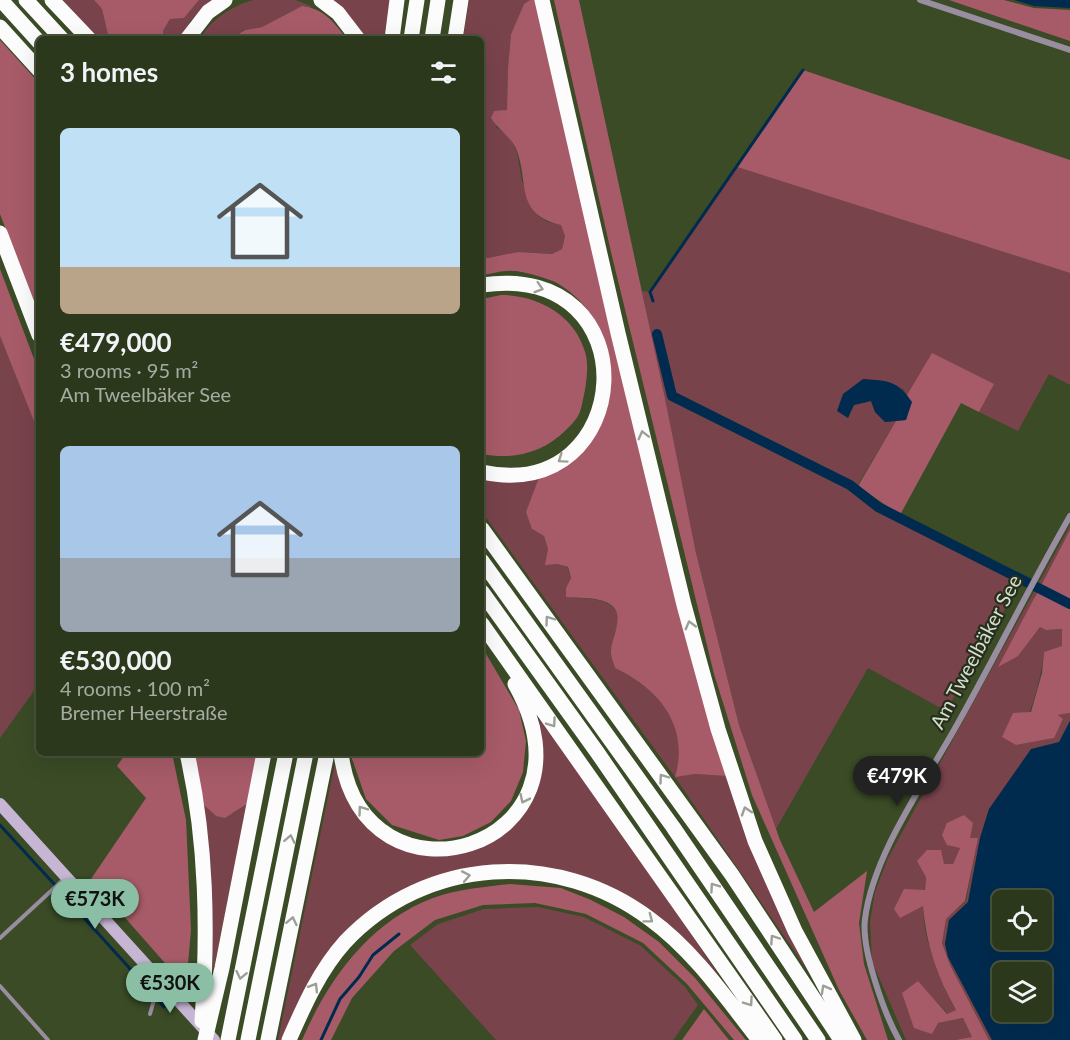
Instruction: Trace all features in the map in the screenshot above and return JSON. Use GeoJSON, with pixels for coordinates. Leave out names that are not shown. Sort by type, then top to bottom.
{"type":"FeatureCollection","features":[{"type":"Feature","properties":{"kind":"highway"},"geometry":{"type":"LineString","coordinates":[[1,0],[36,39]]}},
{"type":"Feature","properties":{"kind":"highway"},"geometry":{"type":"LineString","coordinates":[[26,0],[59,36]]}},
{"type":"Feature","properties":{"kind":"highway"},"geometry":{"type":"LineString","coordinates":[[52,0],[86,36]]}},
{"type":"Feature","properties":{"kind":"highway"},"geometry":{"type":"LineString","coordinates":[[189,36],[208,12],[225,0]]}},
{"type":"Feature","properties":{"kind":"highway"},"geometry":{"type":"LineString","coordinates":[[321,0],[338,13],[356,36]]}},
{"type":"Feature","properties":{"kind":"highway"},"geometry":{"type":"LineString","coordinates":[[392,36],[398,0]]}},
{"type":"Feature","properties":{"kind":"highway"},"geometry":{"type":"LineString","coordinates":[[411,36],[417,0]]}},
{"type":"Feature","properties":{"kind":"highway"},"geometry":{"type":"LineString","coordinates":[[432,36],[438,0]]}},
{"type":"Feature","properties":{"kind":"highway"},"geometry":{"type":"LineString","coordinates":[[455,36],[461,0]]}},
{"type":"Feature","properties":{"kind":"highway"},"geometry":{"type":"LineString","coordinates":[[542,0],[624,356],[684,604],[718,729],[755,841],[795,931],[854,1040]]}},
{"type":"Feature","properties":{"kind":"highway"},"geometry":{"type":"LineString","coordinates":[[0,27],[36,67]]}},
{"type":"Feature","properties":{"kind":"highway"},"geometry":{"type":"LineString","coordinates":[[0,233],[36,327]]}},
{"type":"Feature","properties":{"kind":"highway"},"geometry":{"type":"LineString","coordinates":[[484,285],[515,282],[536,286],[557,294],[576,309],[591,327],[599,344],[605,373],[599,413],[589,432],[566,457],[546,469],[530,473],[512,476],[484,472]]}},
{"type":"Feature","properties":{"kind":"highway"},"geometry":{"type":"LineString","coordinates":[[484,532],[732,875],[841,1040]]}},
{"type":"Feature","properties":{"kind":"highway"},"geometry":{"type":"LineString","coordinates":[[484,564],[673,827],[818,1040]]}},
{"type":"Feature","properties":{"kind":"highway"},"geometry":{"type":"LineString","coordinates":[[484,595],[597,752],[795,1040]]}},
{"type":"Feature","properties":{"kind":"highway"},"geometry":{"type":"LineString","coordinates":[[484,627],[775,1040]]}},
{"type":"Feature","properties":{"kind":"highway"},"geometry":{"type":"LineString","coordinates":[[342,756],[353,797],[363,814],[394,838],[426,849],[458,849],[480,841],[504,826],[512,819],[527,794],[537,756],[535,735],[531,716],[517,686],[484,635]]}},
{"type":"Feature","properties":{"kind":"highway"},"geometry":{"type":"LineString","coordinates":[[187,756],[204,857],[207,1012]]}},
{"type":"Feature","properties":{"kind":"highway"},"geometry":{"type":"LineString","coordinates":[[203,1040],[207,1012],[263,756]]}},
{"type":"Feature","properties":{"kind":"highway"},"geometry":{"type":"LineString","coordinates":[[224,1038],[285,756]]}},
{"type":"Feature","properties":{"kind":"highway"},"geometry":{"type":"LineString","coordinates":[[248,1040],[305,756]]}},
{"type":"Feature","properties":{"kind":"highway"},"geometry":{"type":"LineString","coordinates":[[268,1040],[326,756]]}},
{"type":"Feature","properties":{"kind":"highway"},"geometry":{"type":"LineString","coordinates":[[289,1040],[308,997],[325,969],[345,943],[367,922],[389,906],[426,887],[447,880],[488,872],[516,871],[539,872],[583,882],[616,896],[651,919],[712,979],[759,1040]]}},
{"type":"Feature","properties":{"kind":"main road"},"geometry":{"type":"LineString","coordinates":[[0,804],[164,985],[224,1038]]}},
{"type":"Feature","properties":{"kind":"street"},"geometry":{"type":"LineString","coordinates":[[920,0],[1070,50]]}},
{"type":"Feature","properties":{"kind":"street","name":"Am Tweelbäker See"},"geometry":{"type":"LineString","coordinates":[[899,1040],[868,961],[864,922],[870,891],[884,856],[1034,578],[1070,516]]}},
{"type":"Feature","properties":{"kind":"lane"},"geometry":{"type":"LineString","coordinates":[[0,938],[66,876]]}},
{"type":"Feature","properties":{"kind":"lane"},"geometry":{"type":"LineString","coordinates":[[150,1014],[156,993],[164,985]]}},
{"type":"Feature","properties":{"kind":"lane"},"geometry":{"type":"LineString","coordinates":[[0,986],[48,1040]]}},
{"type":"Feature","properties":{"kind":"shaded area"},"geometry":{"type":"Polygon","coordinates":[[[63,0],[94,0],[102,9],[108,36],[94,36],[63,0]]]}},
{"type":"Feature","properties":{"kind":"shaded area"},"geometry":{"type":"Polygon","coordinates":[[[94,0],[199,0],[184,18],[170,19],[163,31],[163,36],[108,36],[102,9],[94,0]]]}},
{"type":"Feature","properties":{"kind":"shaded area"},"geometry":{"type":"Polygon","coordinates":[[[199,0],[216,0],[190,21],[182,36],[163,36],[163,31],[170,19],[184,18],[199,0]]]}},
{"type":"Feature","properties":{"kind":"shaded area"},"geometry":{"type":"Polygon","coordinates":[[[254,0],[295,0],[314,7],[302,6],[262,27],[244,30],[235,36],[202,36],[223,14],[254,0]]]}},
{"type":"Feature","properties":{"kind":"shaded area"},"geometry":{"type":"Polygon","coordinates":[[[331,0],[390,0],[384,36],[361,36],[331,0]]]}},
{"type":"Feature","properties":{"kind":"shaded area"},"geometry":{"type":"Polygon","coordinates":[[[469,0],[530,0],[524,4],[511,34],[507,110],[496,127],[509,136],[517,152],[522,181],[538,216],[548,222],[561,225],[565,235],[562,249],[552,254],[518,252],[484,259],[484,36],[463,36],[469,0]]]}},
{"type":"Feature","properties":{"kind":"shaded area"},"geometry":{"type":"Polygon","coordinates":[[[530,0],[536,0],[679,608],[726,776],[695,774],[675,777],[679,759],[678,741],[667,711],[645,687],[615,668],[611,654],[618,617],[616,611],[603,601],[566,597],[566,588],[571,578],[568,567],[557,564],[545,565],[548,549],[544,536],[532,529],[526,512],[540,475],[576,457],[596,433],[606,411],[610,387],[609,363],[603,339],[593,317],[577,298],[549,279],[517,271],[484,275],[484,259],[518,252],[552,254],[562,249],[565,236],[561,225],[546,220],[530,205],[517,151],[512,141],[491,118],[494,111],[507,110],[511,34],[524,4],[530,0]]]}},
{"type":"Feature","properties":{"kind":"shaded area"},"geometry":{"type":"Polygon","coordinates":[[[554,0],[579,0],[696,553],[739,725],[780,840],[814,912],[867,871],[859,923],[864,964],[888,1040],[867,1040],[839,990],[752,795],[714,674],[611,252],[554,0]]]}},
{"type":"Feature","properties":{"kind":"shaded area"},"geometry":{"type":"Polygon","coordinates":[[[949,0],[1004,0],[1034,8],[1070,10],[1070,41],[949,0]]]}},
{"type":"Feature","properties":{"kind":"shaded area"},"geometry":{"type":"Polygon","coordinates":[[[302,6],[322,13],[345,36],[235,36],[245,30],[262,27],[302,6]]]}},
{"type":"Feature","properties":{"kind":"shaded area"},"geometry":{"type":"Polygon","coordinates":[[[0,40],[36,80],[36,308],[0,214],[0,40]]]}},
{"type":"Feature","properties":{"kind":"shaded area"},"geometry":{"type":"Polygon","coordinates":[[[803,70],[1070,160],[1070,273],[737,167],[803,70]]]}},
{"type":"Feature","properties":{"kind":"shaded area"},"geometry":{"type":"Polygon","coordinates":[[[737,167],[1070,273],[1070,385],[1049,374],[1018,431],[979,412],[993,385],[932,354],[907,395],[903,389],[863,379],[847,418],[854,405],[871,401],[875,412],[885,422],[896,421],[854,491],[875,510],[1021,581],[946,711],[868,668],[776,829],[739,725],[696,553],[642,291],[650,292],[737,167]]]}},
{"type":"Feature","properties":{"kind":"shaded area"},"geometry":{"type":"Polygon","coordinates":[[[0,269],[36,364],[36,426],[0,336],[0,269]]]}},
{"type":"Feature","properties":{"kind":"shaded area"},"geometry":{"type":"Polygon","coordinates":[[[501,295],[514,296],[552,309],[571,326],[579,337],[586,354],[586,385],[578,416],[557,438],[527,453],[505,456],[484,454],[484,299],[501,295]]]}},
{"type":"Feature","properties":{"kind":"shaded area"},"geometry":{"type":"Polygon","coordinates":[[[0,336],[36,426],[36,688],[0,738],[0,336]]]}},
{"type":"Feature","properties":{"kind":"shaded area"},"geometry":{"type":"Polygon","coordinates":[[[932,353],[994,384],[979,412],[961,403],[900,515],[858,486],[896,421],[906,420],[911,402],[907,395],[932,353]]]}},
{"type":"Feature","properties":{"kind":"shaded area"},"geometry":{"type":"Polygon","coordinates":[[[540,475],[532,529],[544,536],[548,549],[557,564],[567,567],[571,578],[566,588],[575,598],[603,602],[615,609],[618,615],[618,625],[612,644],[615,668],[645,687],[667,711],[679,741],[676,776],[695,774],[726,776],[746,829],[819,987],[675,777],[484,515],[484,477],[497,480],[540,475]]]}},
{"type":"Feature","properties":{"kind":"shaded area"},"geometry":{"type":"Polygon","coordinates":[[[1070,526],[1070,530],[1035,595],[1018,656],[1040,627],[1046,630],[1062,629],[1063,646],[1044,652],[1034,700],[1016,745],[1053,738],[1063,720],[1058,715],[1070,713],[1070,721],[1059,742],[989,809],[980,838],[968,902],[949,920],[945,944],[948,957],[992,1040],[989,1040],[950,965],[942,943],[946,919],[966,901],[977,838],[969,839],[960,848],[953,864],[944,864],[926,877],[923,910],[927,938],[942,982],[956,1010],[948,1014],[917,981],[938,1023],[963,1018],[972,1037],[955,1040],[906,1040],[872,961],[870,922],[875,892],[888,858],[1070,526]]]}},
{"type":"Feature","properties":{"kind":"shaded area"},"geometry":{"type":"Polygon","coordinates":[[[1070,530],[1070,713],[1058,715],[1063,719],[1054,738],[1016,745],[1002,737],[1013,713],[1031,712],[1042,673],[1044,652],[1062,646],[1062,629],[1046,630],[1040,627],[1018,656],[998,667],[1070,530]]]}},
{"type":"Feature","properties":{"kind":"shaded area"},"geometry":{"type":"Polygon","coordinates":[[[484,650],[519,710],[526,741],[523,772],[511,801],[491,822],[463,836],[439,840],[392,825],[366,799],[351,756],[484,756],[484,650]]]}},
{"type":"Feature","properties":{"kind":"shaded area"},"geometry":{"type":"Polygon","coordinates":[[[539,717],[638,854],[725,985],[606,886],[561,870],[516,865],[487,866],[362,919],[285,1040],[278,1040],[336,758],[346,796],[359,817],[374,832],[411,851],[430,855],[450,855],[470,851],[489,843],[507,831],[524,815],[531,803],[538,782],[541,760],[539,717]]]}},
{"type":"Feature","properties":{"kind":"shaded area"},"geometry":{"type":"Polygon","coordinates":[[[124,756],[173,756],[186,820],[191,930],[186,987],[91,879],[146,798],[117,766],[124,756]]]}},
{"type":"Feature","properties":{"kind":"shaded area"},"geometry":{"type":"Polygon","coordinates":[[[195,756],[256,756],[247,804],[225,818],[216,816],[204,805],[195,756]]]}},
{"type":"Feature","properties":{"kind":"shaded area"},"geometry":{"type":"Polygon","coordinates":[[[247,804],[213,973],[210,866],[204,805],[216,816],[234,813],[247,804]]]}},
{"type":"Feature","properties":{"kind":"shaded area"},"geometry":{"type":"Polygon","coordinates":[[[964,815],[973,823],[970,838],[978,838],[965,901],[946,919],[942,943],[950,965],[989,1040],[955,1040],[972,1037],[963,1018],[938,1023],[932,1034],[914,1028],[902,993],[918,981],[947,1014],[956,1010],[943,985],[934,960],[923,906],[900,918],[894,909],[904,889],[925,890],[926,877],[917,861],[927,850],[941,850],[944,864],[953,864],[960,848],[947,845],[942,835],[947,823],[964,815]]]}},
{"type":"Feature","properties":{"kind":"shaded area"},"geometry":{"type":"Polygon","coordinates":[[[510,884],[561,888],[624,917],[659,942],[695,978],[746,1040],[734,1040],[687,984],[643,943],[586,914],[535,903],[483,905],[435,920],[394,951],[352,998],[331,1040],[302,1040],[324,996],[338,975],[370,938],[389,922],[410,909],[442,895],[510,884]]]}},
{"type":"Feature","properties":{"kind":"shaded area"},"geometry":{"type":"Polygon","coordinates":[[[538,907],[584,917],[641,946],[685,987],[698,1005],[673,1040],[496,1040],[410,945],[438,924],[484,909],[538,907]]]}},
{"type":"Feature","properties":{"kind":"shaded area"},"geometry":{"type":"Polygon","coordinates":[[[704,1009],[729,1040],[682,1040],[704,1009]]]}},
{"type":"Feature","properties":{"kind":"water"},"geometry":{"type":"Polygon","coordinates":[[[1014,0],[1070,0],[1070,8],[1034,6],[1014,0]]]}},
{"type":"Feature","properties":{"kind":"water"},"geometry":{"type":"Polygon","coordinates":[[[863,379],[886,381],[902,389],[912,402],[906,420],[885,422],[875,412],[871,401],[854,405],[848,418],[837,411],[843,394],[863,379]]]}},
{"type":"Feature","properties":{"kind":"water"},"geometry":{"type":"Polygon","coordinates":[[[1070,721],[1070,1040],[992,1040],[948,957],[945,944],[949,920],[968,902],[980,838],[989,809],[1031,749],[1059,742],[1070,721]]]}},
{"type":"Feature","properties":{"kind":"waterway"},"geometry":{"type":"LineString","coordinates":[[653,301],[650,292],[803,70]]}},
{"type":"Feature","properties":{"kind":"waterway"},"geometry":{"type":"LineString","coordinates":[[657,334],[672,396],[850,485],[878,507],[1070,604]]}},
{"type":"Feature","properties":{"kind":"waterway"},"geometry":{"type":"LineString","coordinates":[[0,825],[55,885]]}},
{"type":"Feature","properties":{"kind":"waterway"},"geometry":{"type":"LineString","coordinates":[[57,888],[152,993]]}},
{"type":"Feature","properties":{"kind":"waterway"},"geometry":{"type":"LineString","coordinates":[[321,1040],[340,999],[359,977],[373,955],[399,934]]}},
{"type":"Feature","properties":{"kind":"waterway"},"geometry":{"type":"LineString","coordinates":[[158,1000],[164,1007]]}}]}
